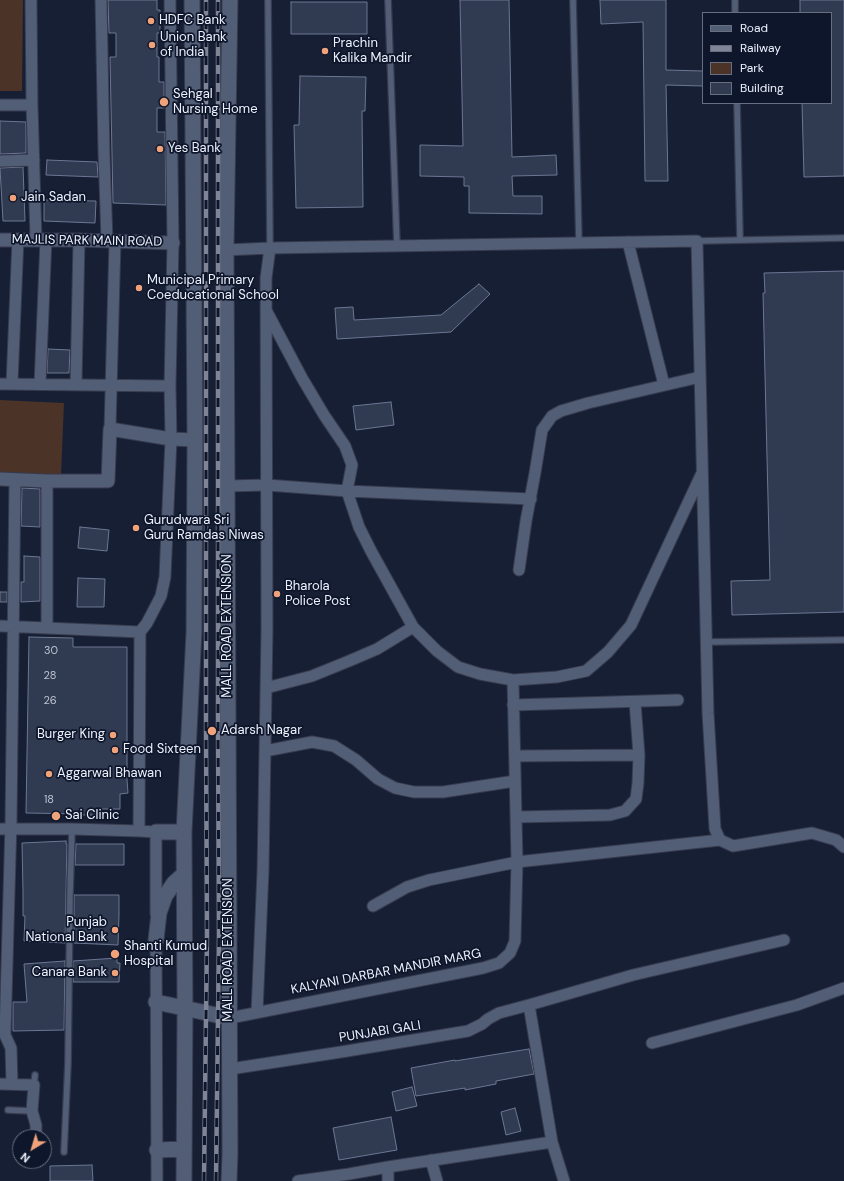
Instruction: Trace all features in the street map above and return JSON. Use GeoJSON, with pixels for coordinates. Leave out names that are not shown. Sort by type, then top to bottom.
{"type":"FeatureCollection","features":[{"type":"Feature","properties":{"kind":"main road"},"geometry":{"type":"LineString","coordinates":[[184,1181],[184,832],[194,632],[195,440],[192,0]]}},
{"type":"Feature","properties":{"kind":"main road","name":"MALL ROAD EXTENSION"},"geometry":{"type":"LineString","coordinates":[[229,1181],[230,1018],[226,250],[230,0]]}},
{"type":"Feature","properties":{"kind":"main road"},"geometry":{"type":"LineString","coordinates":[[156,832],[184,832]]}},
{"type":"Feature","properties":{"kind":"main road"},"geometry":{"type":"LineString","coordinates":[[156,940],[159,913],[166,896],[174,883],[184,874]]}},
{"type":"Feature","properties":{"kind":"main road"},"geometry":{"type":"LineString","coordinates":[[156,1002],[230,1018]]}},
{"type":"Feature","properties":{"kind":"main road"},"geometry":{"type":"LineString","coordinates":[[157,1150],[184,1149]]}},
{"type":"Feature","properties":{"kind":"street"},"geometry":{"type":"LineString","coordinates":[[31,0],[34,160],[41,239],[40,384]]}},
{"type":"Feature","properties":{"kind":"street"},"geometry":{"type":"LineString","coordinates":[[0,479],[15,478],[47,481],[108,481],[112,386],[111,241],[104,153],[101,0]]}},
{"type":"Feature","properties":{"kind":"street"},"geometry":{"type":"LineString","coordinates":[[139,831],[140,632],[147,623],[161,596],[165,577],[171,439],[170,386],[173,243],[170,0]]}},
{"type":"Feature","properties":{"kind":"street"},"geometry":{"type":"LineString","coordinates":[[0,104],[32,105]]}},
{"type":"Feature","properties":{"kind":"street"},"geometry":{"type":"LineString","coordinates":[[0,161],[34,160]]}},
{"type":"Feature","properties":{"kind":"street"},"geometry":{"type":"LineString","coordinates":[[12,383],[18,239]]}},
{"type":"Feature","properties":{"kind":"street","name":"MAJLIS PARK MAIN ROAD"},"geometry":{"type":"LineString","coordinates":[[0,240],[41,239],[173,243]]}},
{"type":"Feature","properties":{"kind":"street"},"geometry":{"type":"LineString","coordinates":[[76,385],[80,240]]}},
{"type":"Feature","properties":{"kind":"street"},"geometry":{"type":"LineString","coordinates":[[226,250],[697,241],[708,713],[715,829],[720,840]]}},
{"type":"Feature","properties":{"kind":"street"},"geometry":{"type":"LineString","coordinates":[[628,242],[664,385]]}},
{"type":"Feature","properties":{"kind":"street"},"geometry":{"type":"LineString","coordinates":[[257,1012],[263,871],[267,630],[266,278],[270,248]]}},
{"type":"Feature","properties":{"kind":"street"},"geometry":{"type":"LineString","coordinates":[[266,310],[302,378],[345,446],[352,465],[347,491],[359,527],[371,551],[413,627],[437,651],[458,667],[480,674],[513,680],[557,677],[586,671],[608,652],[631,625],[702,473]]}},
{"type":"Feature","properties":{"kind":"street"},"geometry":{"type":"LineString","coordinates":[[519,570],[542,430],[552,416],[561,411],[588,403],[700,377]]}},
{"type":"Feature","properties":{"kind":"street"},"geometry":{"type":"LineString","coordinates":[[0,384],[170,386]]}},
{"type":"Feature","properties":{"kind":"street"},"geometry":{"type":"LineString","coordinates":[[110,429],[171,439],[195,440]]}},
{"type":"Feature","properties":{"kind":"street"},"geometry":{"type":"LineString","coordinates":[[12,1084],[11,1048],[5,1035],[5,830],[13,626],[15,478]]}},
{"type":"Feature","properties":{"kind":"street"},"geometry":{"type":"LineString","coordinates":[[47,481],[47,628]]}},
{"type":"Feature","properties":{"kind":"street"},"geometry":{"type":"LineString","coordinates":[[227,486],[267,485],[347,491],[531,499]]}},
{"type":"Feature","properties":{"kind":"street"},"geometry":{"type":"LineString","coordinates":[[0,626],[140,632]]}},
{"type":"Feature","properties":{"kind":"street"},"geometry":{"type":"LineString","coordinates":[[266,688],[312,676],[349,661],[377,649],[413,627]]}},
{"type":"Feature","properties":{"kind":"street","name":"KALYANI DARBAR MANDIR MARG"},"geometry":{"type":"LineString","coordinates":[[230,1018],[475,970],[499,963],[510,954],[515,941],[517,862],[513,680]]}},
{"type":"Feature","properties":{"kind":"street"},"geometry":{"type":"LineString","coordinates":[[514,705],[678,700]]}},
{"type":"Feature","properties":{"kind":"street"},"geometry":{"type":"LineString","coordinates":[[516,817],[610,816],[625,811],[636,799],[638,783],[639,755],[635,702]]}},
{"type":"Feature","properties":{"kind":"street"},"geometry":{"type":"LineString","coordinates":[[265,751],[312,742],[334,746],[356,760],[378,779],[396,788],[414,792],[443,792],[515,781]]}},
{"type":"Feature","properties":{"kind":"street"},"geometry":{"type":"LineString","coordinates":[[515,756],[639,755]]}},
{"type":"Feature","properties":{"kind":"street"},"geometry":{"type":"LineString","coordinates":[[5,830],[72,829],[156,832],[157,1181]]}},
{"type":"Feature","properties":{"kind":"street"},"geometry":{"type":"LineString","coordinates":[[373,906],[407,888],[429,880],[517,862],[720,840],[733,846],[812,833],[836,840],[844,847]]}},
{"type":"Feature","properties":{"kind":"street","name":"PUNJABI GALI"},"geometry":{"type":"LineString","coordinates":[[230,1068],[341,1052],[468,1031],[499,1013],[633,975],[784,940]]}},
{"type":"Feature","properties":{"kind":"street"},"geometry":{"type":"LineString","coordinates":[[652,1044],[797,1005],[844,988]]}},
{"type":"Feature","properties":{"kind":"street"},"geometry":{"type":"LineString","coordinates":[[529,1005],[552,1142],[564,1181]]}},
{"type":"Feature","properties":{"kind":"street"},"geometry":{"type":"LineString","coordinates":[[0,1084],[12,1084],[34,1080],[32,1111],[36,1129]]}},
{"type":"Feature","properties":{"kind":"street"},"geometry":{"type":"LineString","coordinates":[[298,1181],[349,1178],[388,1167],[552,1142]]}},
{"type":"Feature","properties":{"kind":"street"},"geometry":{"type":"LineString","coordinates":[[431,1160],[437,1181]]}},
{"type":"Feature","properties":{"kind":"street"},"geometry":{"type":"LineString","coordinates":[[388,1167],[388,1181]]}},
{"type":"Feature","properties":{"kind":"lane"},"geometry":{"type":"LineString","coordinates":[[268,0],[270,248]]}},
{"type":"Feature","properties":{"kind":"lane"},"geometry":{"type":"LineString","coordinates":[[388,0],[397,246]]}},
{"type":"Feature","properties":{"kind":"lane"},"geometry":{"type":"LineString","coordinates":[[573,0],[579,243]]}},
{"type":"Feature","properties":{"kind":"lane"},"geometry":{"type":"LineString","coordinates":[[735,0],[735,12]]}},
{"type":"Feature","properties":{"kind":"lane"},"geometry":{"type":"LineString","coordinates":[[737,104],[740,240]]}},
{"type":"Feature","properties":{"kind":"lane"},"geometry":{"type":"LineString","coordinates":[[697,241],[844,238]]}},
{"type":"Feature","properties":{"kind":"lane"},"geometry":{"type":"LineString","coordinates":[[706,642],[844,640]]}},
{"type":"Feature","properties":{"kind":"lane"},"geometry":{"type":"LineString","coordinates":[[64,1152],[68,1062],[72,829]]}},
{"type":"Feature","properties":{"kind":"lane"},"geometry":{"type":"LineString","coordinates":[[8,1110],[32,1111]]}},
{"type":"Feature","properties":{"kind":"green space"},"geometry":{"type":"Polygon","coordinates":[[[0,0],[23,0],[22,91],[0,91],[0,0]]]}},
{"type":"Feature","properties":{"kind":"green space"},"geometry":{"type":"Polygon","coordinates":[[[0,400],[64,403],[61,475],[0,472],[0,400]]]}},
{"type":"Feature","properties":{"kind":"building"},"geometry":{"type":"Polygon","coordinates":[[[108,0],[157,0],[157,10],[160,10],[160,33],[157,33],[157,57],[159,57],[159,82],[164,82],[164,108],[157,108],[157,132],[165,132],[166,205],[113,203],[110,57],[116,57],[116,33],[109,33],[108,0]]]}},
{"type":"Feature","properties":{"kind":"building"},"geometry":{"type":"Polygon","coordinates":[[[460,0],[509,0],[512,157],[556,155],[557,175],[512,176],[513,196],[542,196],[542,214],[469,213],[469,186],[464,186],[464,177],[420,176],[420,145],[463,146],[460,0]]]}},
{"type":"Feature","properties":{"kind":"building"},"geometry":{"type":"Polygon","coordinates":[[[600,0],[666,0],[666,70],[702,71],[702,86],[666,85],[668,181],[645,181],[643,22],[601,24],[600,0]]]}},
{"type":"Feature","properties":{"kind":"building"},"geometry":{"type":"Polygon","coordinates":[[[800,0],[844,0],[844,176],[804,177],[802,104],[832,104],[832,12],[800,12],[800,0]]]}},
{"type":"Feature","properties":{"kind":"building"},"geometry":{"type":"Polygon","coordinates":[[[291,2],[367,2],[367,34],[291,34],[291,2]]]}},
{"type":"Feature","properties":{"kind":"building"},"geometry":{"type":"Polygon","coordinates":[[[300,76],[366,77],[365,111],[362,111],[363,207],[296,208],[294,125],[299,125],[300,76]]]}},
{"type":"Feature","properties":{"kind":"building"},"geometry":{"type":"Polygon","coordinates":[[[0,121],[26,122],[26,153],[0,154],[0,121]]]}},
{"type":"Feature","properties":{"kind":"building"},"geometry":{"type":"Polygon","coordinates":[[[47,160],[97,162],[98,177],[46,175],[47,160]]]}},
{"type":"Feature","properties":{"kind":"building","name":"Jain Sadan"},"geometry":{"type":"Polygon","coordinates":[[[23,167],[25,221],[3,221],[0,168],[23,167]]]}},
{"type":"Feature","properties":{"kind":"building"},"geometry":{"type":"Polygon","coordinates":[[[44,200],[96,201],[95,223],[44,221],[44,200]]]}},
{"type":"Feature","properties":{"kind":"building"},"geometry":{"type":"Polygon","coordinates":[[[844,271],[844,612],[732,615],[731,581],[770,580],[763,293],[765,293],[764,273],[844,271]]]}},
{"type":"Feature","properties":{"kind":"building"},"geometry":{"type":"Polygon","coordinates":[[[479,284],[490,294],[451,332],[337,339],[335,308],[353,307],[354,320],[441,315],[479,284]]]}},
{"type":"Feature","properties":{"kind":"building"},"geometry":{"type":"Polygon","coordinates":[[[48,349],[70,350],[69,373],[47,373],[48,349]]]}},
{"type":"Feature","properties":{"kind":"building"},"geometry":{"type":"Polygon","coordinates":[[[391,402],[394,425],[356,430],[353,406],[391,402]]]}},
{"type":"Feature","properties":{"kind":"building"},"geometry":{"type":"Polygon","coordinates":[[[22,488],[40,489],[40,527],[21,526],[22,488]]]}},
{"type":"Feature","properties":{"kind":"building"},"geometry":{"type":"Polygon","coordinates":[[[80,527],[109,530],[107,551],[78,548],[80,527]]]}},
{"type":"Feature","properties":{"kind":"building"},"geometry":{"type":"Polygon","coordinates":[[[24,556],[40,557],[40,601],[21,602],[21,582],[24,582],[24,556]]]}},
{"type":"Feature","properties":{"kind":"building"},"geometry":{"type":"Polygon","coordinates":[[[78,578],[105,579],[104,607],[77,607],[78,578]]]}},
{"type":"Feature","properties":{"kind":"building"},"geometry":{"type":"Polygon","coordinates":[[[0,592],[7,592],[7,602],[0,602],[0,592]]]}},
{"type":"Feature","properties":{"kind":"building"},"geometry":{"type":"Polygon","coordinates":[[[29,637],[73,638],[73,647],[127,647],[128,793],[120,794],[120,809],[95,809],[94,815],[26,813],[29,637]]]}},
{"type":"Feature","properties":{"kind":"building"},"geometry":{"type":"Polygon","coordinates":[[[66,841],[65,943],[24,941],[25,916],[23,916],[22,843],[66,841]]]}},
{"type":"Feature","properties":{"kind":"building"},"geometry":{"type":"Polygon","coordinates":[[[76,844],[124,844],[124,865],[75,865],[76,844]]]}},
{"type":"Feature","properties":{"kind":"building"},"geometry":{"type":"Polygon","coordinates":[[[74,895],[119,895],[118,945],[74,943],[74,895]]]}},
{"type":"Feature","properties":{"kind":"building"},"geometry":{"type":"Polygon","coordinates":[[[117,958],[117,963],[120,963],[119,982],[73,982],[73,961],[117,958]]]}},
{"type":"Feature","properties":{"kind":"building"},"geometry":{"type":"Polygon","coordinates":[[[65,961],[64,1030],[13,1031],[13,1002],[27,1002],[24,964],[65,961]]]}},
{"type":"Feature","properties":{"kind":"building"},"geometry":{"type":"Polygon","coordinates":[[[529,1049],[534,1074],[496,1081],[496,1084],[465,1090],[465,1088],[416,1096],[411,1068],[529,1049]]]}},
{"type":"Feature","properties":{"kind":"building"},"geometry":{"type":"Polygon","coordinates":[[[412,1087],[417,1106],[396,1111],[392,1092],[412,1087]]]}},
{"type":"Feature","properties":{"kind":"building"},"geometry":{"type":"Polygon","coordinates":[[[515,1108],[521,1131],[506,1135],[501,1112],[515,1108]]]}},
{"type":"Feature","properties":{"kind":"building"},"geometry":{"type":"Polygon","coordinates":[[[391,1117],[397,1150],[339,1160],[333,1128],[391,1117]]]}},
{"type":"Feature","properties":{"kind":"building"},"geometry":{"type":"Polygon","coordinates":[[[92,1165],[93,1181],[50,1181],[50,1169],[52,1169],[52,1166],[92,1165]]]}},
{"type":"Feature","properties":{"kind":"railway"},"geometry":{"type":"LineString","coordinates":[[204,1181],[207,935],[206,0]]}},
{"type":"Feature","properties":{"kind":"railway"},"geometry":{"type":"LineString","coordinates":[[216,1181],[219,935],[218,0]]}},
{"type":"Feature","properties":{"kind":"place","name":"HDFC Bank"},"geometry":{"type":"Point","coordinates":[151,21]}},
{"type":"Feature","properties":{"kind":"place","name":"Union Bank of India"},"geometry":{"type":"Point","coordinates":[152,45]}},
{"type":"Feature","properties":{"kind":"place","name":"Prachin Kalika Mandir"},"geometry":{"type":"Point","coordinates":[325,51]}},
{"type":"Feature","properties":{"kind":"place","name":"Sehgal Nursing Home"},"geometry":{"type":"Point","coordinates":[164,102]}},
{"type":"Feature","properties":{"kind":"place","name":"Yes Bank"},"geometry":{"type":"Point","coordinates":[160,149]}},
{"type":"Feature","properties":{"kind":"place","name":"Jain Sadan"},"geometry":{"type":"Point","coordinates":[13,198]}},
{"type":"Feature","properties":{"kind":"place","name":"Municipal Primary Coeducational School"},"geometry":{"type":"Point","coordinates":[139,288]}},
{"type":"Feature","properties":{"kind":"place","name":"Gurudwara Sri Guru Ramdas Niwas"},"geometry":{"type":"Point","coordinates":[136,528]}},
{"type":"Feature","properties":{"kind":"place","name":"Bharola Police Post"},"geometry":{"type":"Point","coordinates":[277,594]}},
{"type":"Feature","properties":{"kind":"place","name":"Adarsh Nagar"},"geometry":{"type":"Point","coordinates":[212,731]}},
{"type":"Feature","properties":{"kind":"place","name":"Burger King"},"geometry":{"type":"Point","coordinates":[113,735]}},
{"type":"Feature","properties":{"kind":"place","name":"Food Sixteen"},"geometry":{"type":"Point","coordinates":[115,750]}},
{"type":"Feature","properties":{"kind":"place","name":"Aggarwal Bhawan"},"geometry":{"type":"Point","coordinates":[49,774]}},
{"type":"Feature","properties":{"kind":"place","name":"Sai Clinic"},"geometry":{"type":"Point","coordinates":[56,816]}},
{"type":"Feature","properties":{"kind":"place","name":"Punjab National Bank"},"geometry":{"type":"Point","coordinates":[115,930]}},
{"type":"Feature","properties":{"kind":"place","name":"Shanti Kumud Hospital"},"geometry":{"type":"Point","coordinates":[115,954]}},
{"type":"Feature","properties":{"kind":"place","name":"Canara Bank"},"geometry":{"type":"Point","coordinates":[115,973]}}]}
